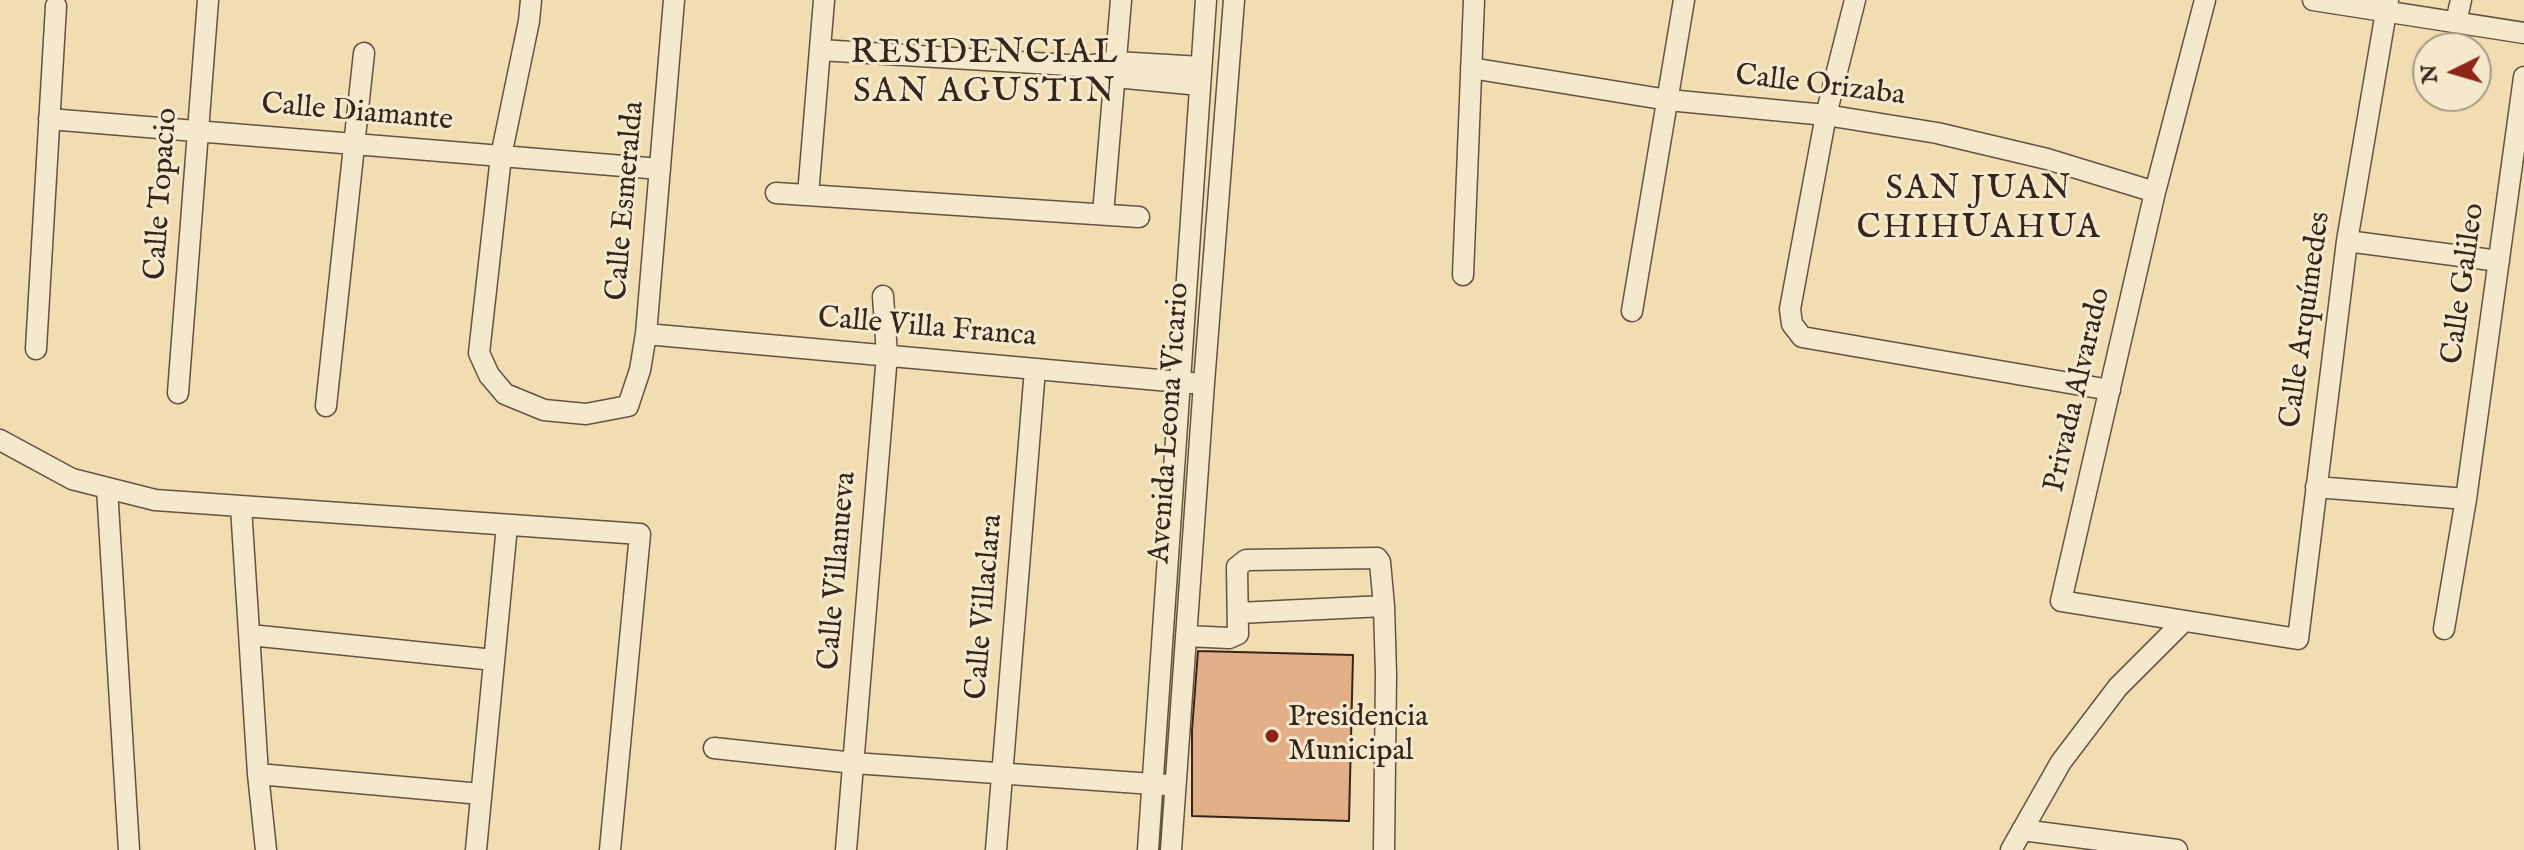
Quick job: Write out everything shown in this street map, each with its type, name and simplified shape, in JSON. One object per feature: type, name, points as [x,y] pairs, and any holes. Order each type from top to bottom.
[{"type":"street","name":"Calle Topacio","points":[[178,393],[208,0]]},
{"type":"street","points":[[501,156],[531,0]]},
{"type":"street","name":"Calle Esmeralda","points":[[501,156],[479,353],[489,375],[505,394],[544,410],[586,414],[628,406],[640,370],[646,334],[674,0]]},
{"type":"street","points":[[808,195],[824,0]]},
{"type":"street","points":[[1103,214],[1121,0]]},
{"type":"street","name":"Avenida Leona Vicario","points":[[1148,850],[1206,0]]},
{"type":"street","name":"Avenida Leona Vicario","points":[[1171,850],[1234,0]]},
{"type":"street","points":[[1463,275],[1474,0]]},
{"type":"street","points":[[1632,311],[1684,0]]},
{"type":"street","points":[[1855,0],[1826,115],[1790,309],[1792,324],[1802,337],[2110,390]]},
{"type":"street","name":"Privada Alvarado","points":[[2184,621],[2061,601],[2155,192],[2205,0]]},
{"type":"street","points":[[2313,0],[2387,5],[2456,22],[2524,33]]},
{"type":"street","points":[[2456,22],[2461,0]]},
{"type":"street","name":"Calle Arquímedes","points":[[2184,621],[2298,639],[2347,241],[2387,5]]},
{"type":"street","points":[[36,349],[56,6]]},
{"type":"street","points":[[820,50],[1200,76]]},
{"type":"street","points":[[326,406],[364,53]]},
{"type":"street","name":"Calle Orizaba","points":[[1471,68],[1668,100],[1826,115],[1951,136],[2047,159],[2155,192]]},
{"type":"street","name":"Calle Galileo","points":[[2444,629],[2466,499],[2524,77]]},
{"type":"street","name":"Calle Diamante","points":[[49,119],[660,169]]},
{"type":"street","points":[[776,193],[1139,217]]},
{"type":"street","points":[[2347,241],[2499,261]]},
{"type":"street","name":"Calle Villanueva","points":[[846,850],[887,355],[883,296]]},
{"type":"street","name":"Calle Villa Franca","points":[[646,334],[1204,383]]},
{"type":"street","name":"Calle Villaclara","points":[[996,850],[1035,369]]},
{"type":"street","points":[[0,440],[72,479],[155,500],[640,534],[610,850]]},
{"type":"street","points":[[2316,487],[2466,499]]},
{"type":"street","points":[[107,488],[129,850]]},
{"type":"street","points":[[241,507],[258,774],[266,850]]},
{"type":"street","points":[[476,850],[507,526]]},
{"type":"street","points":[[1186,636],[1234,638],[1238,634],[1237,567],[1246,560],[1373,557],[1380,562],[1386,674],[1384,850]]},
{"type":"street","points":[[1238,613],[1384,606]]},
{"type":"street","points":[[2011,850],[2061,762],[2118,687],[2184,621]]},
{"type":"street","points":[[250,635],[494,660]]},
{"type":"street","points":[[714,748],[854,763],[1175,786]]},
{"type":"street","points":[[258,774],[481,794]]},
{"type":"street","points":[[2022,830],[2177,850]]},
{"type":"building","name":"Presidencia Municipal","points":[[1198,651],[1353,655],[1349,821],[1192,816],[1192,730]]},
{"type":"place","name":"Presidencia Municipal","points":[[1272,736]]},
{"type":"district","name":"RESIDENCIAL SAN AGUSTIN","points":[[985,74]]},
{"type":"district","name":"SAN JUAN CHIHUAHUA","points":[[1979,210]]}]
